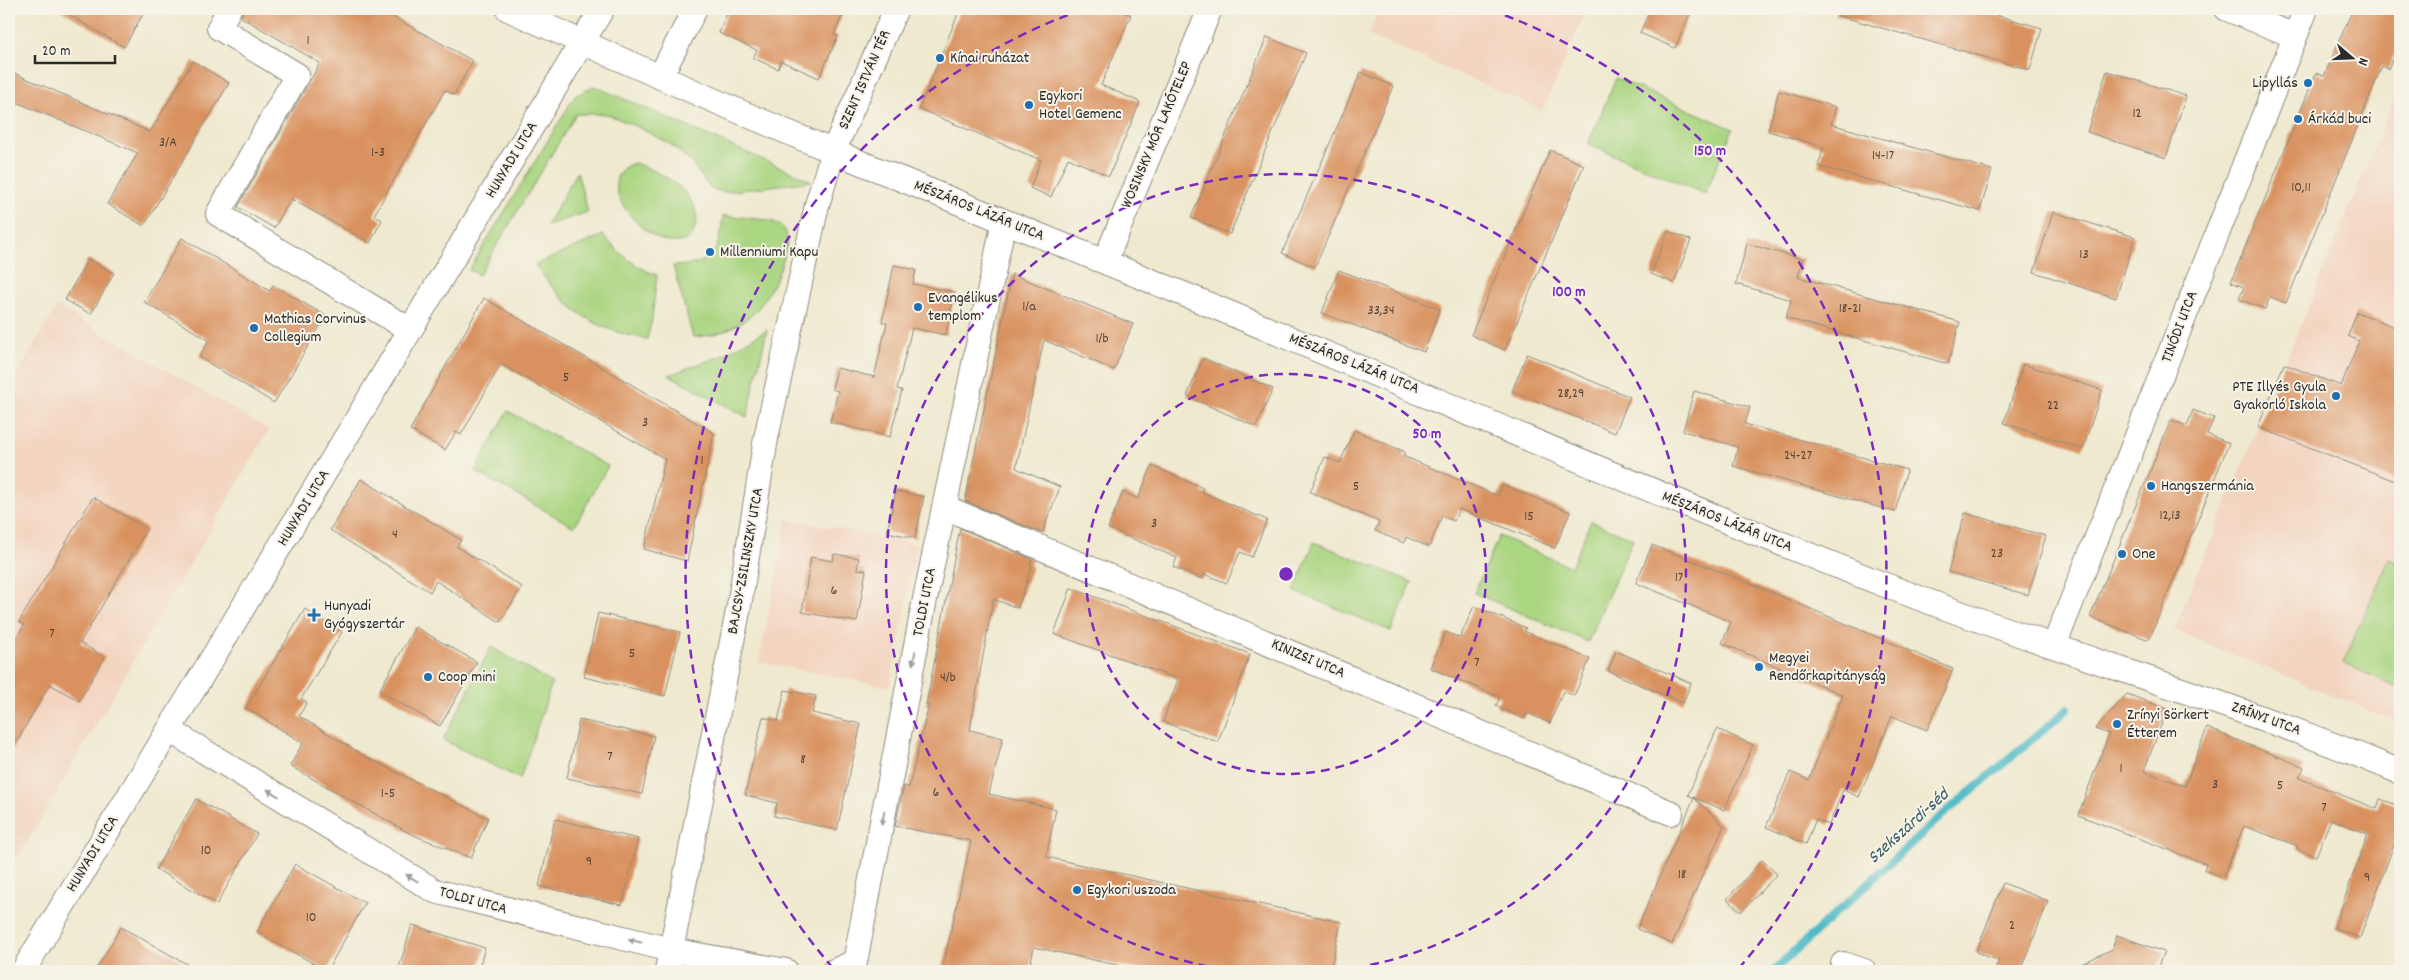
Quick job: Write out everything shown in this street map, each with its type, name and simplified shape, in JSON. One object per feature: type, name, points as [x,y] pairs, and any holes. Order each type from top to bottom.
[{"type":"street","points":[[229,9],[219,28],[297,75],[218,214],[410,330]]},
{"type":"street","name":"MÉSZÁROS LÁZÁR UTCA","points":[[508,9],[834,152],[1105,261],[1434,397],[1656,493],[1887,586],[2130,672]]},
{"type":"street","points":[[583,43],[602,9]]},
{"type":"street","points":[[660,77],[695,9]]},
{"type":"street","name":"SZENT ISTVÁN TÉR","points":[[834,152],[896,9]]},
{"type":"street","name":"WOSINSKY MÓR LAKÓTELEP","points":[[1105,261],[1210,9]]},
{"type":"street","points":[[2227,9],[2295,36]]},
{"type":"street","name":"TINÓDI UTCA","points":[[2054,646],[2306,9]]},
{"type":"street","name":"HUNYADI UTCA","points":[[23,971],[583,43]]},
{"type":"street","name":"BAJCSY-ZSILINSZKY UTCA","points":[[669,960],[739,606],[766,438],[817,206],[834,152]]},
{"type":"street","name":"TOLDI UTCA","points":[[834,971],[855,962],[944,507],[1004,221]]},
{"type":"street","name":"KINIZSI UTCA","points":[[944,507],[1671,814]]},
{"type":"street","name":"ZRÍNYI UTCA","points":[[2130,672],[2243,710],[2400,772]]},
{"type":"street","name":"TOLDI UTCA","points":[[169,730],[435,891],[669,960],[786,971]]},
{"type":"shaded area","points":[[1380,9],[1587,9],[1543,110],[1368,35]]},
{"type":"shaded area","name":"PTE Illyés Gyula Gyakorló Iskola","points":[[2396,95],[2400,97],[2400,723],[2174,630]]},
{"type":"shaded area","points":[[57,306],[269,430],[16,861],[9,857],[9,388]]},
{"type":"shaded area","points":[[787,519],[918,544],[890,687],[759,662]]},
{"type":"green space","points":[[1616,78],[1733,129],[1705,194],[1588,144]]},
{"type":"green space","points":[[594,86],[812,181],[725,192],[711,189],[691,162],[670,144],[642,129],[607,114],[576,114],[479,275],[469,270],[575,96]]},
{"type":"green space","points":[[634,163],[669,179],[689,198],[695,208],[696,220],[693,233],[689,238],[677,242],[659,239],[634,220],[624,207],[618,194],[616,181],[621,171]]},
{"type":"green space","points":[[577,172],[588,212],[546,226]]},
{"type":"green space","points":[[723,216],[761,219],[780,225],[786,232],[785,256],[766,297],[753,314],[724,331],[701,337],[693,337],[673,266],[697,263],[711,254],[716,248],[719,239]]},
{"type":"green space","points":[[603,235],[627,259],[657,275],[652,319],[647,339],[611,330],[582,315],[558,294],[535,265]]},
{"type":"green space","points":[[767,330],[747,417],[669,375],[721,356]]},
{"type":"green space","points":[[508,411],[608,466],[574,527],[475,471]]},
{"type":"green space","points":[[1591,521],[1633,539],[1588,642],[1474,593],[1499,536],[1571,567]]},
{"type":"green space","points":[[1314,542],[1412,582],[1391,631],[1294,591]]},
{"type":"green space","points":[[2389,559],[2400,564],[2400,689],[2343,663]]},
{"type":"green space","points":[[491,647],[552,683],[520,779],[443,740]]},
{"type":"building","points":[[59,9],[146,9],[124,47]]},
{"type":"building","points":[[243,9],[379,9],[473,61],[454,95],[445,90],[374,215],[382,220],[370,243],[291,199],[274,228],[238,207],[320,63],[241,17]]},
{"type":"building","points":[[729,9],[845,9],[834,35],[838,36],[819,78],[781,61],[778,69],[753,58],[757,50],[719,33]]},
{"type":"building","name":"Egykori Hotel Gemenc","points":[[960,9],[1116,9],[1131,15],[1101,85],[1140,102],[1109,176],[1068,158],[1051,197],[1030,188],[1041,160],[919,109]]},
{"type":"building","points":[[1650,9],[1692,9],[1675,48],[1640,33]]},
{"type":"building","points":[[1837,9],[1974,9],[2042,28],[2030,70],[1836,15]]},
{"type":"building","points":[[2353,9],[2400,9],[2400,41],[2388,69],[2382,66],[2286,303],[2270,297],[2265,309],[2239,299],[2244,287],[2231,282],[2316,73],[2324,76]]},
{"type":"building","points":[[1267,37],[1306,53],[1230,234],[1191,218]]},
{"type":"building","points":[[193,61],[229,83],[144,226],[107,204],[138,153],[9,99],[9,71],[150,132]]},
{"type":"building","points":[[2107,71],[2186,96],[2166,158],[2087,132]]},
{"type":"building","points":[[1361,72],[1393,86],[1315,267],[1282,253]]},
{"type":"building","points":[[1779,91],[1836,107],[1831,124],[1992,170],[1980,211],[1818,166],[1824,147],[1768,131]]},
{"type":"building","points":[[1550,150],[1584,165],[1505,350],[1471,335]]},
{"type":"building","points":[[2053,212],[2135,237],[2116,298],[2034,272]]},
{"type":"building","points":[[1668,231],[1691,240],[1674,283],[1651,274]]},
{"type":"building","name":"Mathias Corvinus Collegium","points":[[182,238],[270,291],[273,285],[326,316],[274,403],[199,357],[209,340],[144,302]]},
{"type":"building","points":[[1747,244],[1803,259],[1798,277],[1960,322],[1948,364],[1786,318],[1791,300],[1736,284]]},
{"type":"building","points":[[88,259],[114,273],[91,314],[65,300]]},
{"type":"building","points":[[894,265],[916,270],[913,284],[955,292],[946,335],[912,328],[897,389],[902,390],[890,437],[830,422],[838,391],[832,389],[837,368],[874,377],[887,323],[882,322]]},
{"type":"building","points":[[1339,270],[1440,309],[1424,352],[1322,313]]},
{"type":"building","points":[[1012,274],[1133,324],[1114,370],[1044,340],[1016,468],[1060,487],[1042,533],[965,501]]},
{"type":"building","points":[[484,298],[714,433],[687,561],[644,549],[665,459],[501,364],[461,435],[456,432],[445,450],[410,430]]},
{"type":"building","points":[[2357,312],[2400,329],[2400,483],[2258,427],[2284,364],[2341,386],[2359,341],[2348,336]]},
{"type":"building","points":[[1527,354],[1630,397],[1615,433],[1512,391]]},
{"type":"building","points":[[1203,358],[1273,389],[1256,427],[1187,396]]},
{"type":"building","points":[[2023,364],[2102,390],[2083,449],[2004,423]]},
{"type":"building","points":[[1694,391],[1750,407],[1745,424],[1907,470],[1895,512],[1733,466],[1738,447],[1683,431]]},
{"type":"building","points":[[2193,410],[2214,418],[2207,434],[2229,443],[2149,640],[2090,617],[2171,420],[2187,426]]},
{"type":"building","points":[[1354,430],[1405,452],[1403,456],[1498,496],[1503,485],[1570,512],[1555,548],[1459,509],[1454,521],[1442,516],[1429,547],[1406,537],[1404,543],[1375,531],[1379,522],[1310,492],[1325,457],[1340,463]]},
{"type":"building","points":[[1152,466],[1203,488],[1202,492],[1267,520],[1252,557],[1240,552],[1227,583],[1204,574],[1202,579],[1173,567],[1177,558],[1108,528],[1123,492],[1138,499]]},
{"type":"building","points":[[361,479],[461,540],[457,547],[522,587],[500,622],[436,581],[430,592],[330,530]]},
{"type":"building","points":[[896,491],[924,497],[915,538],[887,532]]},
{"type":"building","points":[[93,497],[147,529],[80,643],[105,657],[79,701],[50,684],[9,755],[9,650],[24,625],[19,622]]},
{"type":"building","points":[[1965,513],[2046,536],[2028,595],[1948,572]]},
{"type":"building","points":[[960,528],[1032,559],[1030,565],[1032,566],[1018,608],[993,599],[970,730],[1003,738],[989,794],[1056,809],[1046,857],[1341,922],[1330,971],[1144,971],[1034,947],[1029,971],[942,971],[971,841],[895,826],[904,786],[909,787],[929,705],[926,705]]},
{"type":"building","points":[[1652,545],[1747,582],[1953,669],[1927,730],[1892,716],[1859,797],[1843,790],[1829,825],[1816,819],[1806,844],[1766,827],[1790,772],[1809,780],[1843,695],[1722,643],[1731,622],[1636,583]]},
{"type":"building","points":[[834,554],[859,558],[857,569],[866,570],[857,622],[802,612],[811,557],[833,561]]},
{"type":"building","points":[[1071,588],[1250,654],[1218,742],[1163,722],[1178,679],[1054,634]]},
{"type":"building","points":[[1474,606],[1526,628],[1524,631],[1590,659],[1574,696],[1563,691],[1550,723],[1527,713],[1524,719],[1496,706],[1500,697],[1430,668],[1446,632],[1460,638]]},
{"type":"building","points":[[305,609],[342,632],[301,699],[307,702],[299,716],[368,758],[488,818],[471,858],[411,834],[290,766],[303,743],[246,708]]},
{"type":"building","points":[[598,613],[680,632],[665,696],[584,677]]},
{"type":"building","name":"Coop mini","points":[[415,627],[477,662],[440,726],[379,691]]},
{"type":"building","points":[[1616,651],[1691,683],[1683,703],[1608,671]]},
{"type":"building","points":[[785,690],[816,696],[812,713],[861,724],[837,830],[774,816],[777,803],[745,795],[763,717],[778,721]]},
{"type":"building","points":[[2127,694],[2167,709],[2144,771],[2185,786],[2207,728],[2304,767],[2299,778],[2377,809],[2380,799],[2400,806],[2400,828],[2360,938],[2334,928],[2368,834],[2331,819],[2316,856],[2297,849],[2298,846],[2244,826],[2223,877],[2204,870],[2206,864],[2078,815],[2109,734],[2095,729]]},
{"type":"building","points":[[579,720],[654,736],[642,794],[567,778]]},
{"type":"building","points":[[1717,729],[1753,745],[1724,810],[1688,795]]},
{"type":"building","points":[[1694,798],[1724,826],[1672,944],[1637,929]]},
{"type":"building","points":[[196,799],[257,834],[217,904],[156,869]]},
{"type":"building","points":[[555,819],[638,839],[622,905],[539,886]]},
{"type":"building","points":[[1762,860],[1777,874],[1741,912],[1727,899]]},
{"type":"building","points":[[295,864],[365,903],[327,971],[257,932]]},
{"type":"building","points":[[2003,883],[2048,901],[2021,971],[2008,971],[1996,967],[1999,961],[1976,952]]},
{"type":"building","points":[[412,925],[485,948],[478,971],[398,971]]},
{"type":"building","points":[[121,927],[199,971],[95,971]]},
{"type":"building","points":[[2117,935],[2164,952],[2156,971],[2067,971],[2112,949]]},
{"type":"waterway","name":"Szekszárdi-séd","points":[[1773,971],[1938,819],[2068,709]]},
{"type":"place","name":"Kínai ruházat","points":[[940,58]]},
{"type":"place","name":"Lipyllás","points":[[2308,83]]},
{"type":"place","name":"Egykori Hotel Gemenc","points":[[1029,105]]},
{"type":"place","name":"Árkád buci","points":[[2298,119]]},
{"type":"place","name":"Millenniumi Kapu","points":[[710,252]]},
{"type":"place","name":"Evangélikus templom","points":[[918,307]]},
{"type":"place","name":"Mathias Corvinus Collegium","points":[[254,328]]},
{"type":"place","name":"PTE Illyés Gyula Gyakorló Iskola","points":[[2336,396]]},
{"type":"place","name":"Hangszermánia","points":[[2151,486]]},
{"type":"place","name":"One","points":[[2122,554]]},
{"type":"place","name":"Hunyadi Gyógyszertár","points":[[314,615]]},
{"type":"place","name":"Megyei Rendőrkapitányság","points":[[1759,667]]},
{"type":"place","name":"Coop mini","points":[[428,677]]},
{"type":"place","name":"Zrínyi Sörkert Étterem","points":[[2117,724]]},
{"type":"place","name":"Egykori uszoda","points":[[1077,890]]}]
